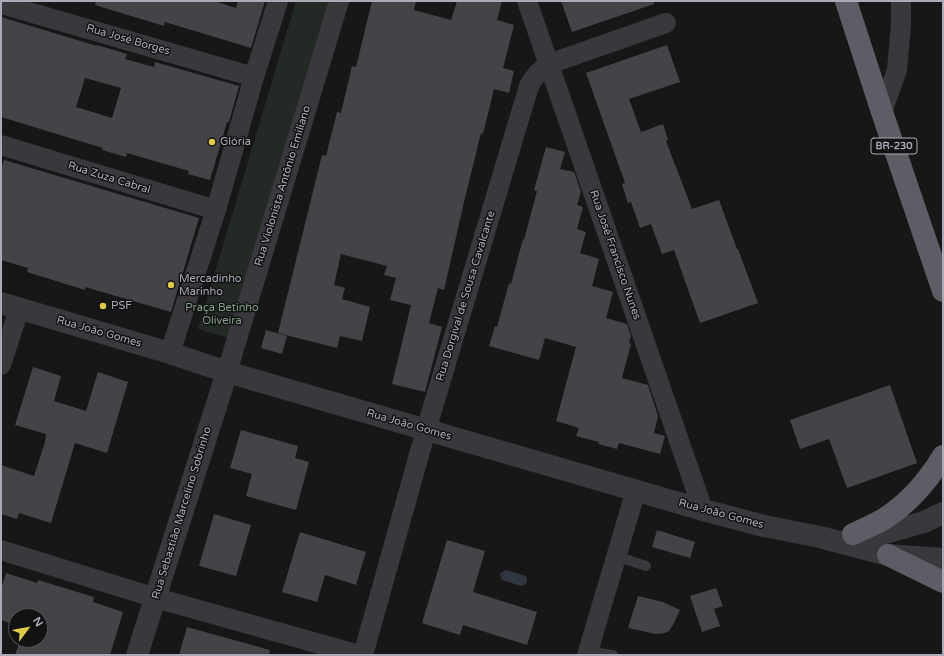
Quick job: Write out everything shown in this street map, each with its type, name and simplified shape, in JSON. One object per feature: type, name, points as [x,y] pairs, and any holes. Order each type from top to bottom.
[{"type":"highway","name":"BR-230","points":[[846,1],[943,291]]},
{"type":"highway","points":[[853,534],[884,519],[901,507],[915,494],[931,475],[943,456]]},
{"type":"highway","points":[[888,555],[943,582]]},
{"type":"street","points":[[170,353],[216,210],[254,77],[278,1]]},
{"type":"street","name":"Rua Violonista Antônio Emiliano","points":[[227,372],[339,1]]},
{"type":"street","name":"Rua José Francisco Nunes","points":[[527,1],[703,510]]},
{"type":"street","points":[[882,112],[897,70],[901,25],[901,1]]},
{"type":"street","name":"Rua José Borges","points":[[1,4],[254,77]]},
{"type":"street","name":"Rua Dorgival de Sousa Cavalcante","points":[[364,655],[426,430],[529,86],[540,70],[549,64],[666,23]]},
{"type":"street","name":"Rua Zuza Cabral","points":[[1,145],[216,210]]},
{"type":"street","points":[[1,365],[10,306]]},
{"type":"street","name":"Rua João Gomes","points":[[10,306],[170,353],[227,372],[703,510],[764,526],[820,537]]},
{"type":"street","name":"Rua Sebastião Marcelino Sobrinho","points":[[137,655],[227,372]]},
{"type":"street","points":[[587,653],[636,490]]},
{"type":"street","points":[[820,537],[889,532],[924,522],[943,513]]},
{"type":"street","points":[[820,537],[888,555],[943,559]]},
{"type":"street","points":[[1,550],[156,598],[359,655]]},
{"type":"lane","points":[[616,556],[646,566]]},
{"type":"lane","points":[[587,653],[613,655]]},
{"type":"green space","name":"Praça Betinho Oliveira","points":[[296,1],[334,1],[235,340],[198,329]]},
{"type":"shaded area","points":[[506,570],[526,576],[526,584],[521,586],[502,580],[500,575]]},
{"type":"building","points":[[96,1],[215,1],[236,8],[238,1],[265,1],[251,48],[165,22],[164,26],[95,5]]},
{"type":"building","points":[[372,1],[416,1],[414,10],[451,20],[457,1],[502,1],[497,20],[514,25],[503,68],[514,71],[509,93],[494,89],[483,134],[481,133],[444,290],[438,288],[429,323],[442,327],[425,392],[392,384],[411,305],[390,300],[396,278],[384,275],[387,266],[341,254],[334,285],[345,288],[342,299],[370,307],[362,341],[340,336],[337,348],[278,333],[322,155],[326,156],[337,112],[341,113],[352,66],[356,67]]},
{"type":"building","points":[[561,1],[654,1],[654,4],[572,32]]},
{"type":"building","points":[[1,17],[127,54],[125,59],[154,67],[155,62],[239,86],[210,180],[188,174],[189,171],[127,153],[126,157],[102,150],[103,148],[1,117]],"holes":[[[85,78],[121,88],[112,118],[76,107]]]},
{"type":"building","points":[[667,45],[680,82],[629,99],[641,132],[663,124],[668,140],[666,141],[692,209],[719,200],[758,303],[700,323],[674,250],[662,254],[651,224],[640,228],[631,202],[628,203],[622,184],[625,183],[586,73]]},
{"type":"building","points":[[546,147],[565,152],[560,169],[574,172],[576,177],[581,192],[577,205],[583,207],[577,229],[586,232],[580,253],[599,259],[592,286],[613,292],[606,318],[627,324],[631,336],[629,343],[631,344],[622,378],[648,385],[658,416],[654,433],[665,436],[660,454],[619,443],[617,449],[598,444],[599,442],[576,436],[579,428],[556,421],[576,347],[545,338],[539,360],[489,346],[495,326],[497,327],[509,283],[511,284],[523,239],[524,240],[537,191],[534,190]]},
{"type":"building","points":[[4,160],[199,218],[171,312],[85,287],[85,290],[27,272],[28,268],[1,260],[1,169]]},
{"type":"building","points":[[266,330],[287,336],[282,354],[261,348]]},
{"type":"building","points":[[33,367],[61,376],[54,401],[86,411],[98,372],[128,382],[107,453],[75,443],[51,523],[19,513],[17,519],[1,514],[1,465],[34,476],[45,442],[46,434],[15,425]]},
{"type":"building","points":[[890,385],[917,463],[847,488],[829,439],[800,449],[790,420]]},
{"type":"building","points":[[241,430],[298,446],[295,458],[309,462],[296,510],[246,496],[252,474],[230,468]]},
{"type":"building","points":[[214,514],[251,525],[236,576],[199,566]]},
{"type":"building","points":[[657,530],[695,542],[690,558],[652,547]]},
{"type":"building","points":[[300,532],[366,552],[356,585],[325,575],[317,602],[282,592]]},
{"type":"building","points":[[447,540],[485,551],[473,592],[537,612],[527,645],[463,625],[460,635],[422,623]]},
{"type":"building","points":[[6,573],[37,583],[38,580],[94,597],[93,602],[123,612],[110,655],[15,655],[17,648],[48,648],[48,608],[8,608],[8,622],[1,620],[1,589]]},
{"type":"building","points":[[716,588],[723,606],[714,609],[720,626],[702,632],[690,596]]},
{"type":"building","points":[[638,596],[663,602],[680,610],[669,631],[656,634],[628,628]]},
{"type":"building","points":[[187,627],[270,650],[269,655],[179,655]]},
{"type":"place","name":"Glória","points":[[212,142]]},
{"type":"place","name":"Mercadinho Marinho","points":[[171,285]]},
{"type":"place","name":"PSF","points":[[103,306]]}]
